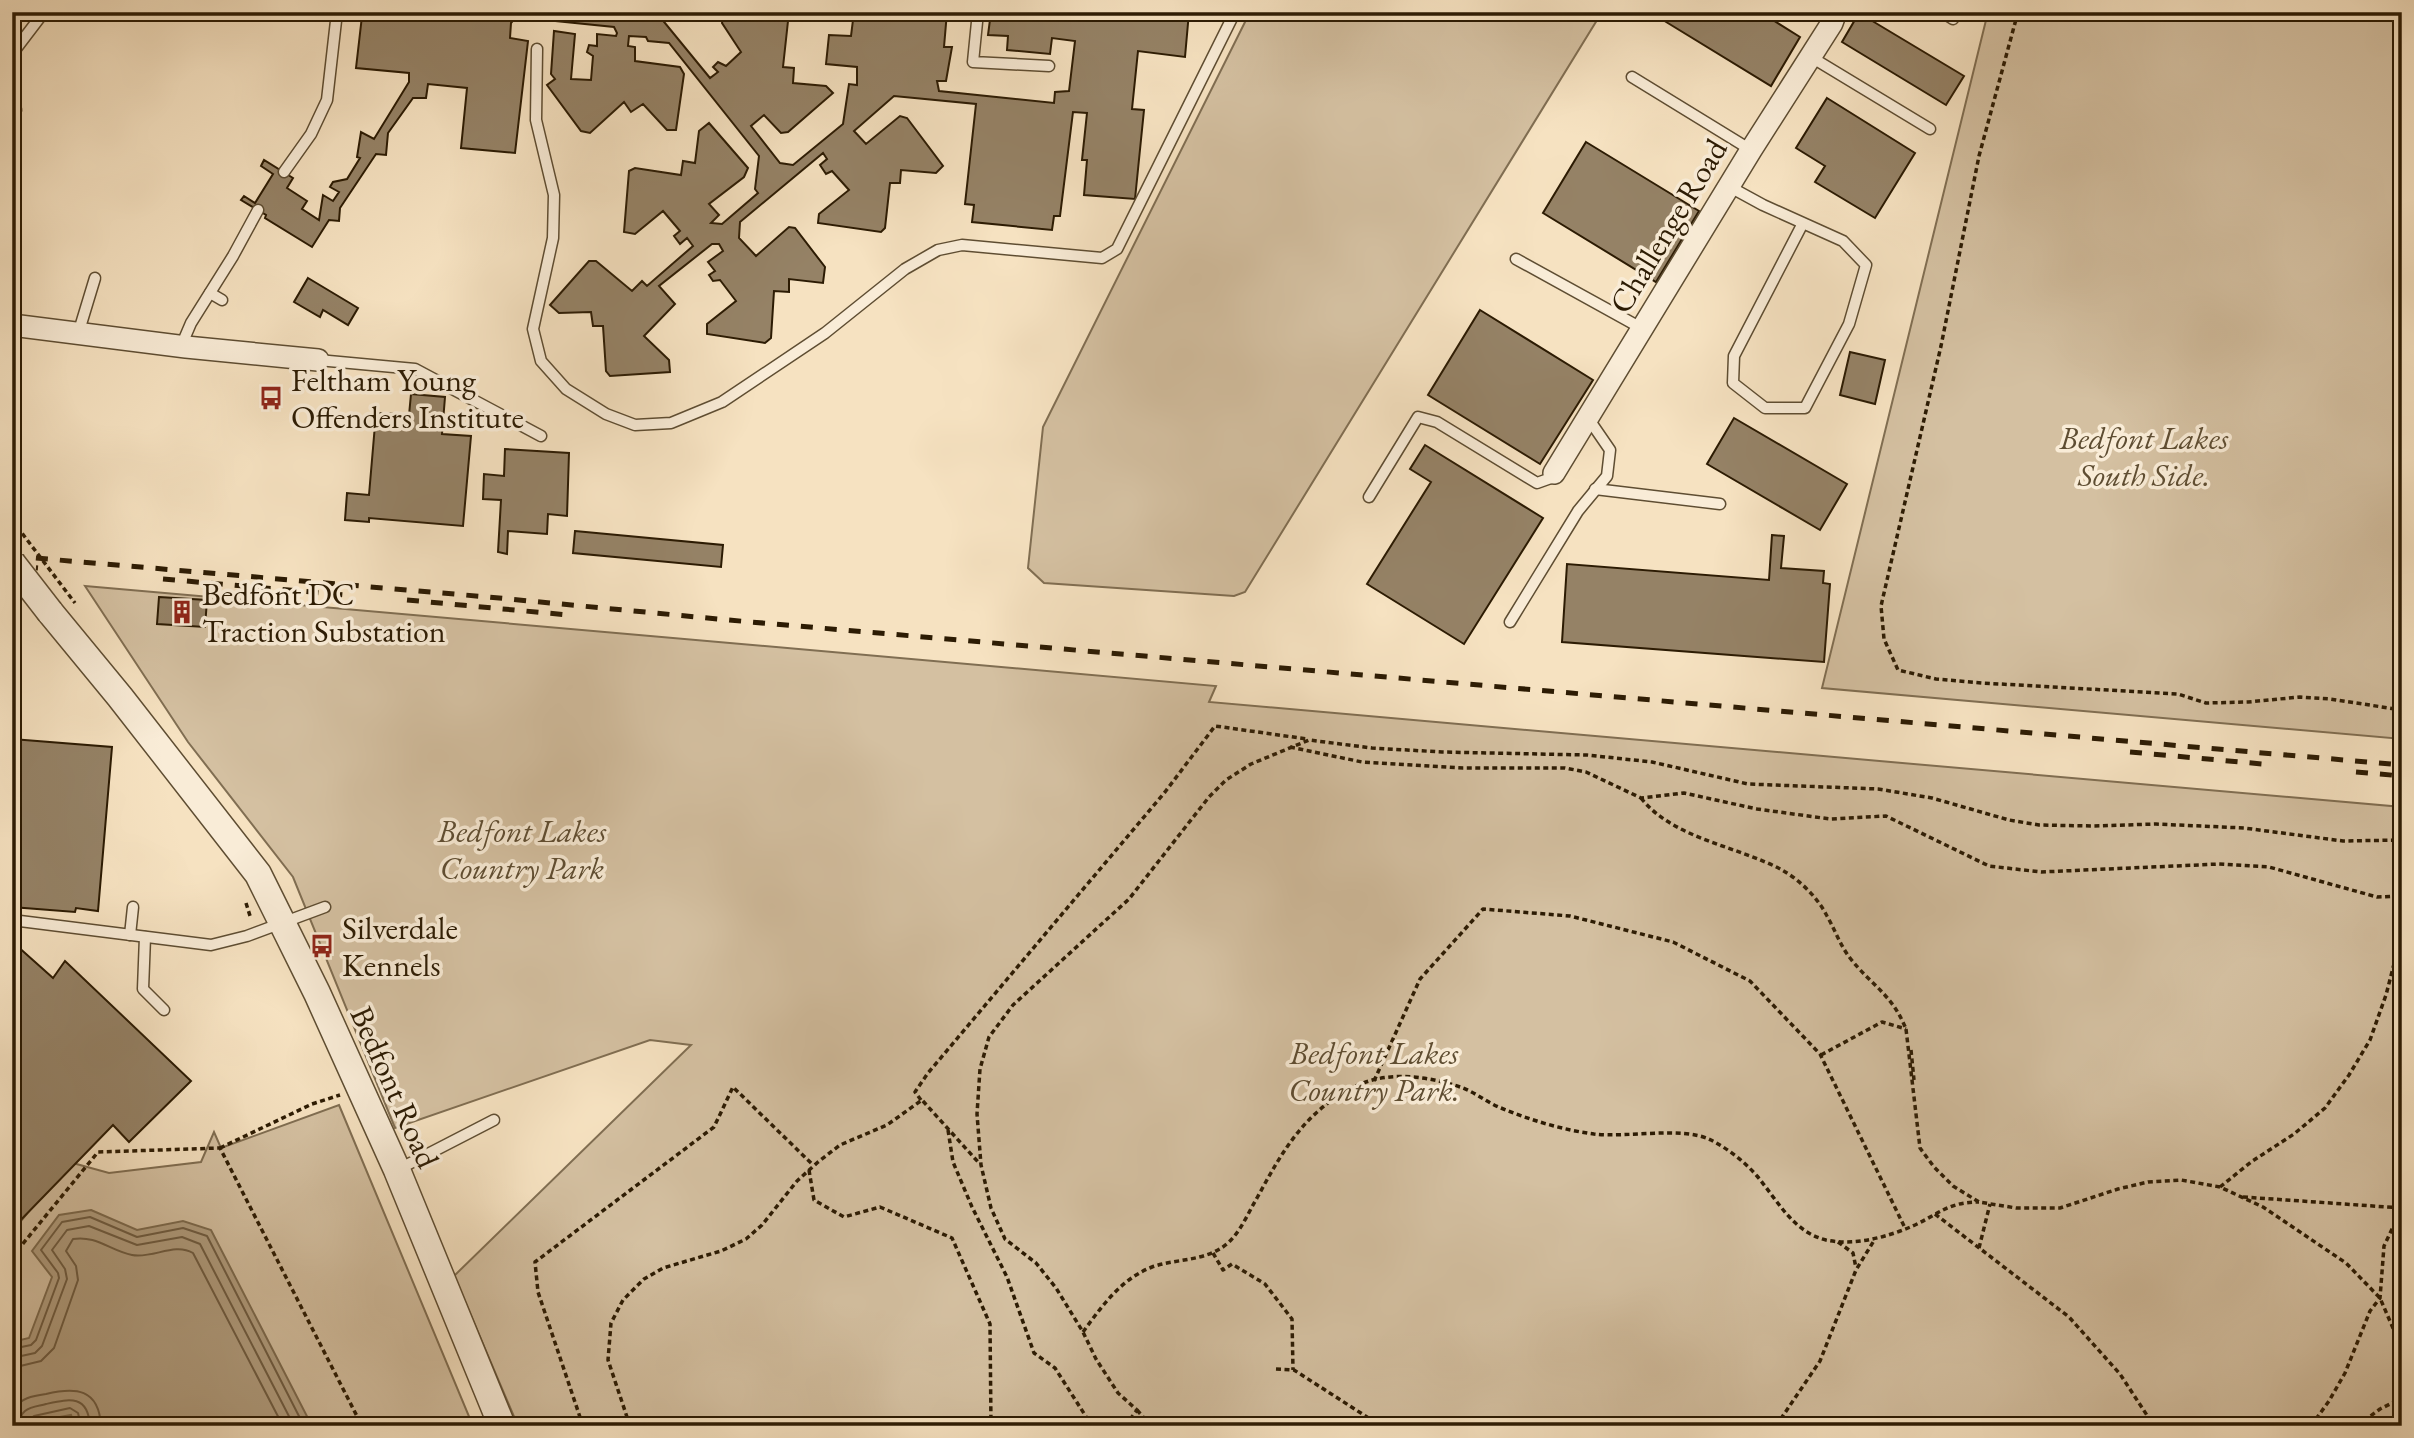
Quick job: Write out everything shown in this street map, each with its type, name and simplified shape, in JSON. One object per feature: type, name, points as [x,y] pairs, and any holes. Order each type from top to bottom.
[{"type":"street","name":"Challenge Road","points":[[1554,473],[1751,150],[1811,57],[1836,12]]},
{"type":"street","points":[[12,325],[318,360]]},
{"type":"street","name":"Bedfont Road","points":[[12,563],[258,874],[283,922],[397,1170],[502,1426]]},
{"type":"lane","points":[[12,54],[44,12]]},
{"type":"lane","points":[[284,172],[310,134],[327,100],[337,12]]},
{"type":"lane","points":[[978,12],[973,62],[1049,66]]},
{"type":"lane","points":[[537,49],[536,120],[554,195],[553,237],[533,329],[541,361],[566,389],[606,414],[635,425],[671,423],[722,402],[825,333],[905,269],[938,250],[962,245],[1102,258],[1117,249],[1236,12]]},
{"type":"lane","points":[[1942,12],[1953,19]]},
{"type":"lane","points":[[1811,57],[1930,129]]},
{"type":"lane","points":[[1632,77],[1751,150]]},
{"type":"lane","points":[[12,94],[16,110]]},
{"type":"lane","points":[[1730,187],[1843,241],[1866,265],[1849,324],[1805,408],[1765,408],[1734,383],[1734,355],[1803,223]]},
{"type":"lane","points":[[186,347],[185,337],[258,210]]},
{"type":"lane","points":[[1516,259],[1643,329]]},
{"type":"lane","points":[[78,334],[95,278]]},
{"type":"lane","points":[[210,293],[222,300]]},
{"type":"lane","points":[[318,360],[415,369],[541,436]]},
{"type":"lane","points":[[1369,497],[1418,417],[1437,422],[1537,483],[1551,478],[1554,473]]},
{"type":"lane","points":[[1510,622],[1578,511],[1606,476],[1610,450],[1588,418]]},
{"type":"lane","points":[[1595,489],[1720,504]]},
{"type":"lane","points":[[130,935],[133,907]]},
{"type":"lane","points":[[12,920],[211,945],[247,936],[325,908]]},
{"type":"lane","points":[[145,937],[143,989],[164,1010]]},
{"type":"lane","points":[[397,1170],[494,1120]]},
{"type":"path","points":[[2018,12],[1979,156],[1941,346],[1881,606],[1884,639],[1898,670],[1936,679],[1982,684],[2178,694],[2206,703],[2300,697],[2402,710]]},
{"type":"path","points":[[12,520],[75,603]]},
{"type":"path","points":[[981,1165],[915,1092],[928,1073],[1164,792],[1215,726],[1372,748],[1587,755],[1639,761],[1748,784],[1878,789],[2039,825],[2156,824],[2244,828],[2343,841],[2402,839]]},
{"type":"path","points":[[1151,1426],[1118,1394],[1056,1289],[1035,1263],[1005,1239],[991,1208],[981,1165],[978,1114],[980,1069],[989,1037],[1013,1005],[1129,899],[1209,797],[1226,780],[1251,764],[1309,740]]},
{"type":"path","points":[[1290,747],[1362,762],[1463,768],[1565,768],[1586,772],[1641,798],[1651,811],[1674,826],[1784,871],[1815,897],[1847,954],[1899,1010],[1906,1029],[1914,1066],[1915,1104],[1906,1029]]},
{"type":"path","points":[[1641,798],[1684,793],[1830,819],[1886,816],[1989,866],[2041,872],[2219,864],[2269,867],[2377,897],[2402,896]]},
{"type":"path","points":[[1374,1081],[1420,979],[1483,909],[1570,916],[1673,942],[1750,981],[1821,1055],[1905,1228]]},
{"type":"path","points":[[2220,1187],[2251,1161],[2294,1134],[2325,1108],[2341,1086],[2370,1040],[2386,995],[2402,933]]},
{"type":"path","points":[[1821,1055],[1882,1022],[1906,1029]]},
{"type":"path","points":[[1906,1029],[1920,1148],[1953,1186],[1979,1202]]},
{"type":"path","points":[[1083,1332],[1102,1306],[1129,1278],[1153,1267],[1213,1253],[1229,1242],[1299,1128],[1355,1086],[1388,1078],[1423,1076],[1465,1089],[1513,1112],[1581,1132],[1612,1136],[1682,1133],[1707,1138],[1733,1154],[1755,1174],[1802,1231],[1837,1242],[1853,1253],[1856,1270]]},
{"type":"path","points":[[583,1426],[538,1292],[535,1262],[714,1127],[733,1087],[814,1165]]},
{"type":"path","points":[[12,1257],[98,1152],[220,1148],[312,1104],[343,1094]]},
{"type":"path","points":[[630,1426],[608,1360],[611,1323],[623,1300],[644,1279],[663,1268],[721,1251],[746,1239],[762,1225],[788,1191],[814,1165],[840,1145],[887,1125],[922,1100]]},
{"type":"path","points":[[947,1128],[953,1162],[1007,1277],[1034,1353],[1055,1368],[1092,1426]]},
{"type":"path","points":[[220,1148],[362,1426]]},
{"type":"path","points":[[809,1170],[814,1200],[844,1217],[880,1207],[952,1238],[990,1324],[991,1426]]},
{"type":"path","points":[[1837,1242],[1875,1239],[1959,1202],[2016,1208],[2060,1208],[2148,1182],[2181,1180],[2220,1187],[2263,1207],[2346,1263],[2380,1298],[2402,1349]]},
{"type":"path","points":[[2240,1197],[2402,1208],[2384,1246],[2380,1298],[2370,1311],[2345,1373],[2311,1426]]},
{"type":"path","points":[[1979,1248],[1990,1204]]},
{"type":"path","points":[[1935,1214],[2069,1317],[2120,1374],[2154,1426]]},
{"type":"path","points":[[1776,1426],[1820,1361],[1856,1270],[1875,1239]]},
{"type":"path","points":[[1213,1253],[1223,1270],[1232,1264],[1265,1284],[1292,1319],[1293,1370]]},
{"type":"path","points":[[1276,1368],[1293,1370],[1381,1426]]},
{"type":"path","points":[[2357,1426],[2380,1409],[2402,1398]]},
{"type":"path","points":[[1125,1426],[1137,1410]]},
{"type":"green space","points":[[1250,12],[1602,12],[1245,592],[1234,596],[1044,583],[1028,568],[1043,427]]},
{"type":"green space","name":"Bedfont Lakes South Side.","points":[[1988,12],[2402,12],[2402,739],[1822,688]]},
{"type":"green space","name":"Bedfont Lakes Country Park.","points":[[85,586],[1216,686],[1209,702],[2402,807],[2402,1426],[518,1426],[454,1276],[691,1045],[650,1040],[395,1128],[293,877],[188,742]]},
{"type":"green space","points":[[339,1105],[473,1426],[12,1426],[12,1232],[69,1162],[109,1173],[201,1162],[214,1132],[221,1148]]},
{"type":"water","points":[[91,1210],[137,1230],[183,1221],[211,1230],[312,1426],[75,1426],[71,1415],[12,1426],[12,1342],[29,1338],[52,1277],[32,1251],[59,1215]]},
{"type":"building","points":[[404,12],[574,12],[614,17],[620,12],[632,12],[636,17],[644,19],[648,14],[646,12],[656,12],[710,78],[718,72],[713,67],[718,62],[726,66],[741,52],[722,23],[724,12],[785,17],[788,21],[783,67],[794,68],[793,83],[826,86],[833,93],[788,132],[781,133],[764,115],[751,126],[780,163],[793,165],[843,124],[849,84],[857,85],[857,67],[826,64],[829,35],[851,36],[854,12],[947,12],[944,47],[952,47],[946,81],[937,81],[939,91],[1054,103],[1055,92],[1069,91],[1075,41],[1052,38],[1050,54],[1007,50],[1008,36],[988,35],[991,12],[1189,12],[1185,57],[1138,51],[1132,109],[1144,110],[1135,199],[1084,195],[1087,160],[1082,160],[1087,113],[1073,112],[1060,216],[1054,216],[1052,230],[972,222],[974,205],[965,204],[976,104],[894,96],[854,131],[866,144],[900,116],[907,118],[943,166],[936,173],[901,170],[900,183],[890,183],[885,228],[881,232],[818,223],[819,214],[849,190],[832,171],[826,174],[820,165],[827,159],[823,153],[740,222],[739,238],[756,256],[789,227],[795,228],[825,267],[823,283],[789,279],[789,292],[774,291],[771,338],[765,343],[707,334],[707,324],[736,301],[720,280],[713,281],[709,275],[715,271],[708,262],[723,251],[719,244],[712,244],[659,286],[675,304],[644,336],[669,360],[670,372],[610,376],[606,371],[603,326],[593,326],[591,312],[559,313],[550,305],[589,261],[596,261],[632,291],[642,281],[647,286],[693,246],[687,238],[680,244],[674,236],[680,231],[663,211],[635,234],[624,232],[629,171],[635,168],[681,175],[683,161],[695,163],[699,131],[709,123],[748,168],[744,177],[709,204],[719,215],[711,223],[722,224],[758,193],[755,189],[759,156],[669,43],[648,41],[646,37],[629,36],[628,46],[635,47],[635,61],[680,67],[684,74],[676,130],[667,130],[643,104],[631,112],[624,102],[590,133],[581,131],[547,85],[555,79],[551,74],[554,31],[575,34],[571,79],[591,80],[593,56],[587,52],[589,45],[597,46],[597,34],[616,36],[614,27],[516,17],[511,23],[510,38],[528,41],[515,153],[461,148],[467,88],[428,84],[426,98],[413,98],[388,133],[386,155],[376,154],[340,208],[339,221],[329,220],[312,247],[241,200],[244,196],[255,203],[273,174],[261,166],[264,160],[293,178],[287,188],[307,201],[302,209],[319,220],[323,195],[333,201],[339,192],[330,187],[333,182],[347,179],[360,158],[357,157],[361,132],[374,139],[409,82],[409,73],[356,68],[362,16],[403,20]]},
{"type":"building","points":[[1661,12],[1760,12],[1800,37],[1771,86],[1658,17]]},
{"type":"building","points":[[1859,13],[1964,76],[1946,105],[1842,42]]},
{"type":"building","points":[[1827,98],[1915,153],[1875,218],[1815,182],[1825,166],[1796,148]]},
{"type":"building","points":[[1586,142],[1699,211],[1656,282],[1543,213]]},
{"type":"building","points":[[308,278],[358,308],[348,325],[323,310],[320,317],[294,302]]},
{"type":"building","points":[[1480,310],[1593,380],[1540,464],[1428,395]]},
{"type":"building","points":[[1850,352],[1885,360],[1875,404],[1840,395]]},
{"type":"building","points":[[411,394],[445,397],[442,434],[471,436],[463,526],[369,518],[369,522],[345,520],[347,493],[369,495],[376,413],[396,414],[395,425],[408,426]]},
{"type":"building","points":[[1734,418],[1847,484],[1820,530],[1707,464]]},
{"type":"building","points":[[1425,445],[1543,518],[1464,644],[1367,584],[1431,482],[1410,469]]},
{"type":"building","points":[[505,449],[569,453],[567,516],[548,514],[547,534],[508,531],[507,554],[498,552],[501,500],[483,499],[484,474],[504,476]]},
{"type":"building","points":[[575,531],[723,545],[721,567],[573,553]]},
{"type":"building","points":[[1772,535],[1784,536],[1781,568],[1824,571],[1823,583],[1830,584],[1824,662],[1562,642],[1567,564],[1769,580]]},
{"type":"building","name":"Bedfont DC Traction Substation","points":[[159,597],[207,600],[205,627],[157,624]]},
{"type":"building","points":[[12,739],[112,747],[98,911],[12,907]]},
{"type":"building","points":[[16,945],[53,978],[65,961],[191,1081],[129,1142],[113,1125],[12,1229],[12,949]]},
{"type":"railway","points":[[12,556],[2402,765]]},
{"type":"railway","points":[[12,566],[38,568]]},
{"type":"railway","points":[[163,579],[345,595]]},
{"type":"railway","points":[[407,600],[568,615]]},
{"type":"railway","points":[[2130,752],[2273,765]]},
{"type":"railway","points":[[2356,772],[2402,776]]},
{"type":"place","name":"Feltham Young Offenders Institute","points":[[271,398]]},
{"type":"place","name":"Bedfont DC Traction Substation","points":[[182,612]]},
{"type":"place","name":"Silverdale Kennels","points":[[322,946]]},
{"type":"park label","name":"Bedfont Lakes Country Park","points":[[522,850]]}]
